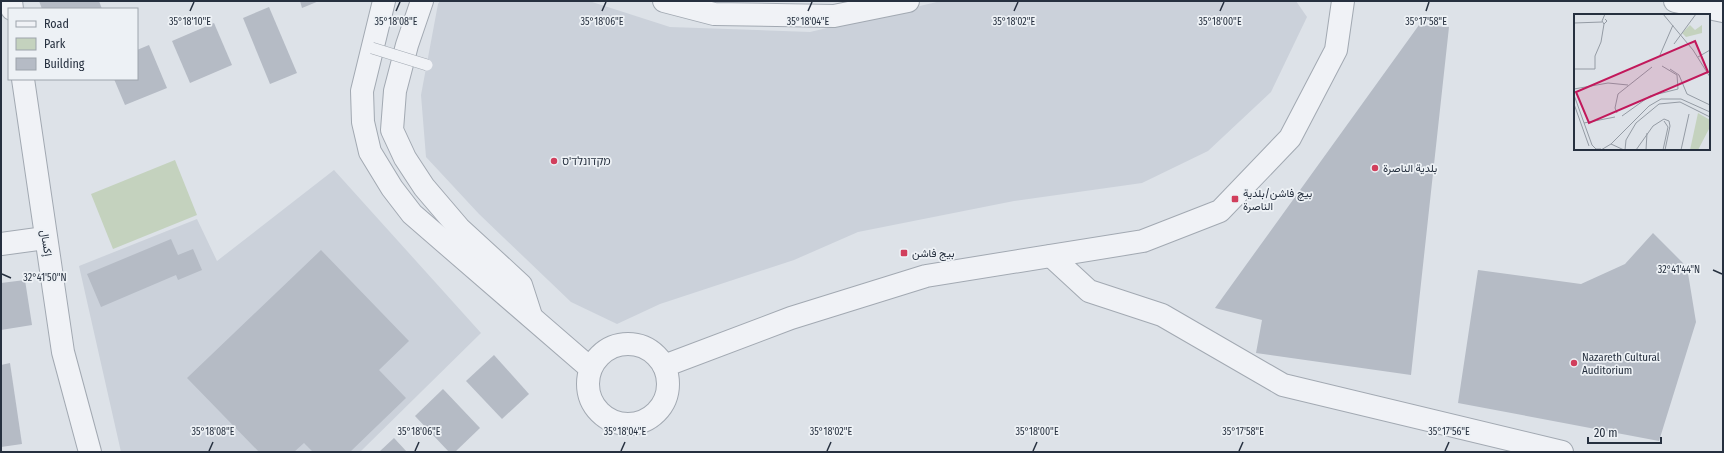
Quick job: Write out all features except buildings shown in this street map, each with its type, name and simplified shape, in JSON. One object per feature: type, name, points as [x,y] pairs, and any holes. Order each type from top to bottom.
[{"type":"street","points":[[384,1],[362,91],[363,122],[370,152],[392,188],[412,214],[590,368]]},
{"type":"street","points":[[422,1],[407,45],[395,91],[392,130],[405,158],[420,181],[459,228],[521,285],[532,317]]},
{"type":"street","points":[[664,1],[714,14],[834,16],[908,1]]},
{"type":"street","points":[[664,366],[791,318],[926,276],[1143,242],[1220,211],[1290,138],[1336,50],[1343,1]]},
{"type":"street","points":[[1675,1],[1723,11]]},
{"type":"street","name":"إكسال","points":[[23,80],[45,238],[63,352],[90,452]]},
{"type":"street","points":[[1,244],[45,238]]},
{"type":"street","points":[[1051,256],[1089,290],[1162,315],[1283,384],[1562,452]]},
{"type":"street","points":[[626,343],[642,346],[655,354],[664,366],[668,379],[668,386],[662,405],[654,415],[642,422],[629,424],[616,423],[603,416],[594,407],[588,394],[587,381],[590,368],[598,355],[611,347],[626,343]]},
{"type":"lane","points":[[372,48],[427,65]]},
{"type":"shaded area","points":[[440,1],[589,1],[670,27],[810,32],[941,1],[1296,1],[1307,17],[1271,92],[1208,151],[1142,183],[1014,201],[858,232],[794,260],[660,304],[617,324],[571,302],[479,214],[426,157],[421,95],[438,4]]},
{"type":"shaded area","points":[[334,170],[481,333],[360,452],[121,452],[79,266],[197,219],[217,261]]},
{"type":"green space","points":[[175,160],[197,215],[113,249],[91,194]]},
{"type":"place","name":"מקדונלד'ס","points":[[554,161]]},
{"type":"place","name":"بلدية الناصرة","points":[[1375,168]]},
{"type":"place","name":"بيچ فاشن/بلدية الناصرة","points":[[1235,199]]},
{"type":"place","name":"بيج فاشن","points":[[904,253]]},
{"type":"place","name":"Nazareth Cultural Auditorium","points":[[1574,363]]}]
